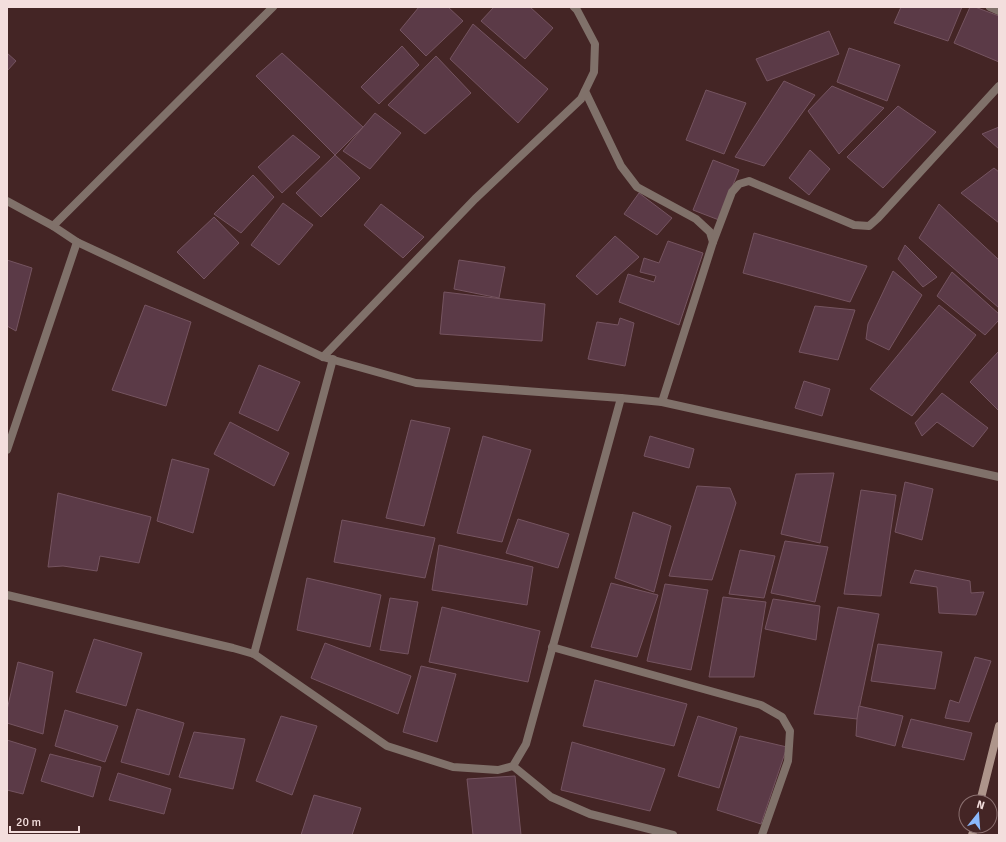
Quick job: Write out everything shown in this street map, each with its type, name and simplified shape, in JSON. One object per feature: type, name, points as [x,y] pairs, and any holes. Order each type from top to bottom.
[{"type":"main road","points":[[982,794],[999,726]]},
{"type":"street","points":[[53,226],[272,7]]},
{"type":"street","points":[[323,357],[475,199],[581,98],[594,72],[595,44],[574,7]]},
{"type":"street","points":[[990,7],[999,11]]},
{"type":"street","points":[[662,402],[713,242],[732,192],[739,184],[749,181],[854,225],[868,226],[878,218],[999,86]]},
{"type":"street","points":[[585,91],[621,166],[637,188],[696,219],[710,232],[713,242]]},
{"type":"street","points":[[7,201],[53,226],[77,242],[323,357],[416,384],[662,402],[999,477]]},
{"type":"street","points":[[7,450],[77,242]]},
{"type":"street","points":[[254,654],[333,359]]},
{"type":"street","points":[[7,595],[254,654],[387,746],[453,767],[498,770],[513,766],[526,744],[621,398]]},
{"type":"street","points":[[552,647],[761,705],[782,717],[790,731],[788,761],[762,835]]},
{"type":"street","points":[[513,766],[551,797],[590,814],[673,835]]},
{"type":"building","points":[[419,7],[448,7],[463,21],[426,56],[400,30]]},
{"type":"building","points":[[494,7],[530,7],[553,28],[525,59],[481,21]]},
{"type":"building","points":[[901,7],[962,7],[948,41],[894,23]]},
{"type":"building","points":[[970,7],[975,7],[999,16],[999,62],[954,43]]},
{"type":"building","points":[[473,24],[548,89],[518,123],[450,59]]},
{"type":"building","points":[[829,31],[839,54],[767,81],[756,59]]},
{"type":"building","points":[[402,46],[419,65],[379,104],[361,87]]},
{"type":"building","points":[[849,48],[900,65],[887,101],[837,82]]},
{"type":"building","points":[[7,53],[16,61],[7,71]]},
{"type":"building","points":[[282,53],[363,127],[335,155],[256,76]]},
{"type":"building","points":[[436,56],[471,93],[425,134],[388,105]]},
{"type":"building","points":[[784,81],[815,95],[764,166],[735,157]]},
{"type":"building","points":[[832,86],[884,108],[839,154],[808,111]]},
{"type":"building","points":[[706,90],[746,103],[724,154],[686,140]]},
{"type":"building","points":[[898,106],[936,132],[883,188],[847,157]]},
{"type":"building","points":[[375,113],[401,133],[370,169],[343,151]]},
{"type":"building","points":[[999,127],[999,149],[982,134]]},
{"type":"building","points":[[293,135],[320,157],[282,193],[258,167]]},
{"type":"building","points":[[810,150],[830,169],[809,195],[789,178]]},
{"type":"building","points":[[335,155],[360,178],[321,217],[296,193]]},
{"type":"building","points":[[713,160],[739,170],[719,220],[693,210]]},
{"type":"building","points":[[994,168],[999,172],[999,223],[961,193]]},
{"type":"building","points":[[253,175],[274,197],[241,233],[214,214]]},
{"type":"building","points":[[639,193],[672,218],[657,235],[624,214]]},
{"type":"building","points":[[283,203],[313,225],[279,265],[251,245]]},
{"type":"building","points":[[381,204],[424,237],[403,258],[364,225]]},
{"type":"building","points":[[939,204],[999,260],[999,308],[919,238]]},
{"type":"building","points":[[214,217],[239,243],[204,279],[177,252]]},
{"type":"building","points":[[754,233],[867,266],[850,302],[743,273]]},
{"type":"building","points":[[615,236],[639,257],[597,295],[576,276]]},
{"type":"building","points":[[668,241],[703,253],[679,325],[619,302],[628,274],[654,282],[656,276],[640,272],[644,258],[659,263]]},
{"type":"building","points":[[905,245],[937,277],[923,287],[898,259]]},
{"type":"building","points":[[7,260],[32,268],[16,331],[7,326]]},
{"type":"building","points":[[459,260],[505,267],[499,298],[454,289]]},
{"type":"building","points":[[893,271],[922,295],[889,350],[866,339],[868,324]]},
{"type":"building","points":[[952,272],[999,314],[999,320],[985,335],[937,296]]},
{"type":"building","points":[[444,292],[545,304],[542,341],[440,334]]},
{"type":"building","points":[[145,305],[191,322],[166,406],[112,390]]},
{"type":"building","points":[[939,305],[976,335],[912,416],[870,389]]},
{"type":"building","points":[[815,306],[855,310],[838,360],[799,352]]},
{"type":"building","points":[[620,318],[634,323],[625,366],[588,359],[597,322],[618,325]]},
{"type":"building","points":[[999,351],[999,411],[970,382]]},
{"type":"building","points":[[259,365],[300,382],[278,431],[239,413]]},
{"type":"building","points":[[804,381],[830,389],[822,416],[795,408]]},
{"type":"building","points":[[942,393],[988,428],[973,447],[937,422],[922,436],[915,423]]},
{"type":"building","points":[[411,420],[450,428],[424,526],[386,518]]},
{"type":"building","points":[[230,422],[289,453],[274,486],[214,454]]},
{"type":"building","points":[[483,436],[531,450],[502,542],[457,533]]},
{"type":"building","points":[[650,436],[694,449],[689,468],[644,456]]},
{"type":"building","points":[[172,459],[209,469],[193,533],[157,521]]},
{"type":"building","points":[[834,473],[820,543],[781,534],[796,474]]},
{"type":"building","points":[[905,482],[933,489],[922,540],[895,532]]},
{"type":"building","points":[[697,486],[730,488],[736,503],[712,580],[669,576]]},
{"type":"building","points":[[861,490],[896,495],[881,596],[844,594]]},
{"type":"building","points":[[58,493],[151,517],[139,563],[100,556],[97,571],[63,566],[48,567]]},
{"type":"building","points":[[633,512],[671,526],[654,592],[615,578]]},
{"type":"building","points":[[518,519],[569,534],[558,568],[506,553]]},
{"type":"building","points":[[342,520],[435,538],[425,578],[334,562]]},
{"type":"building","points":[[785,541],[828,547],[815,602],[771,593]]},
{"type":"building","points":[[439,545],[533,567],[527,605],[432,590]]},
{"type":"building","points":[[740,550],[775,556],[764,598],[729,594]]},
{"type":"building","points":[[915,570],[970,581],[971,593],[984,592],[976,615],[939,613],[937,587],[910,583]]},
{"type":"building","points":[[307,578],[381,595],[370,647],[297,630]]},
{"type":"building","points":[[611,583],[658,595],[637,657],[591,647]]},
{"type":"building","points":[[665,584],[708,590],[691,670],[647,661]]},
{"type":"building","points":[[723,597],[766,602],[754,677],[709,677]]},
{"type":"building","points":[[390,598],[418,602],[408,654],[380,650]]},
{"type":"building","points":[[773,599],[820,606],[816,640],[765,629]]},
{"type":"building","points":[[442,607],[540,631],[528,682],[429,662]]},
{"type":"building","points":[[838,607],[879,614],[857,719],[814,714]]},
{"type":"building","points":[[94,639],[142,653],[126,706],[76,692]]},
{"type":"building","points":[[325,643],[411,676],[398,714],[311,678]]},
{"type":"building","points":[[878,644],[942,652],[935,689],[871,681]]},
{"type":"building","points":[[975,657],[991,661],[969,722],[945,718],[950,700],[959,703]]},
{"type":"building","points":[[18,662],[53,672],[43,734],[7,723],[7,710]]},
{"type":"building","points":[[421,666],[456,674],[437,742],[403,732]]},
{"type":"building","points":[[595,680],[687,704],[674,746],[583,726]]},
{"type":"building","points":[[859,706],[903,716],[895,746],[856,736]]},
{"type":"building","points":[[137,709],[184,723],[169,775],[121,762]]},
{"type":"building","points":[[65,710],[118,726],[105,762],[55,746]]},
{"type":"building","points":[[281,716],[317,726],[292,795],[256,781]]},
{"type":"building","points":[[698,716],[737,728],[719,788],[678,776]]},
{"type":"building","points":[[911,719],[972,733],[964,760],[902,747]]},
{"type":"building","points":[[194,732],[245,739],[233,789],[179,777]]},
{"type":"building","points":[[740,736],[787,747],[761,824],[717,810]]},
{"type":"building","points":[[7,740],[36,749],[23,794],[7,790]]},
{"type":"building","points":[[572,742],[665,769],[650,811],[561,790]]},
{"type":"building","points":[[50,754],[101,767],[93,797],[41,781]]},
{"type":"building","points":[[118,773],[171,789],[164,814],[109,800]]},
{"type":"building","points":[[515,776],[521,835],[473,835],[467,779]]},
{"type":"building","points":[[314,795],[361,808],[352,835],[301,835]]}]
